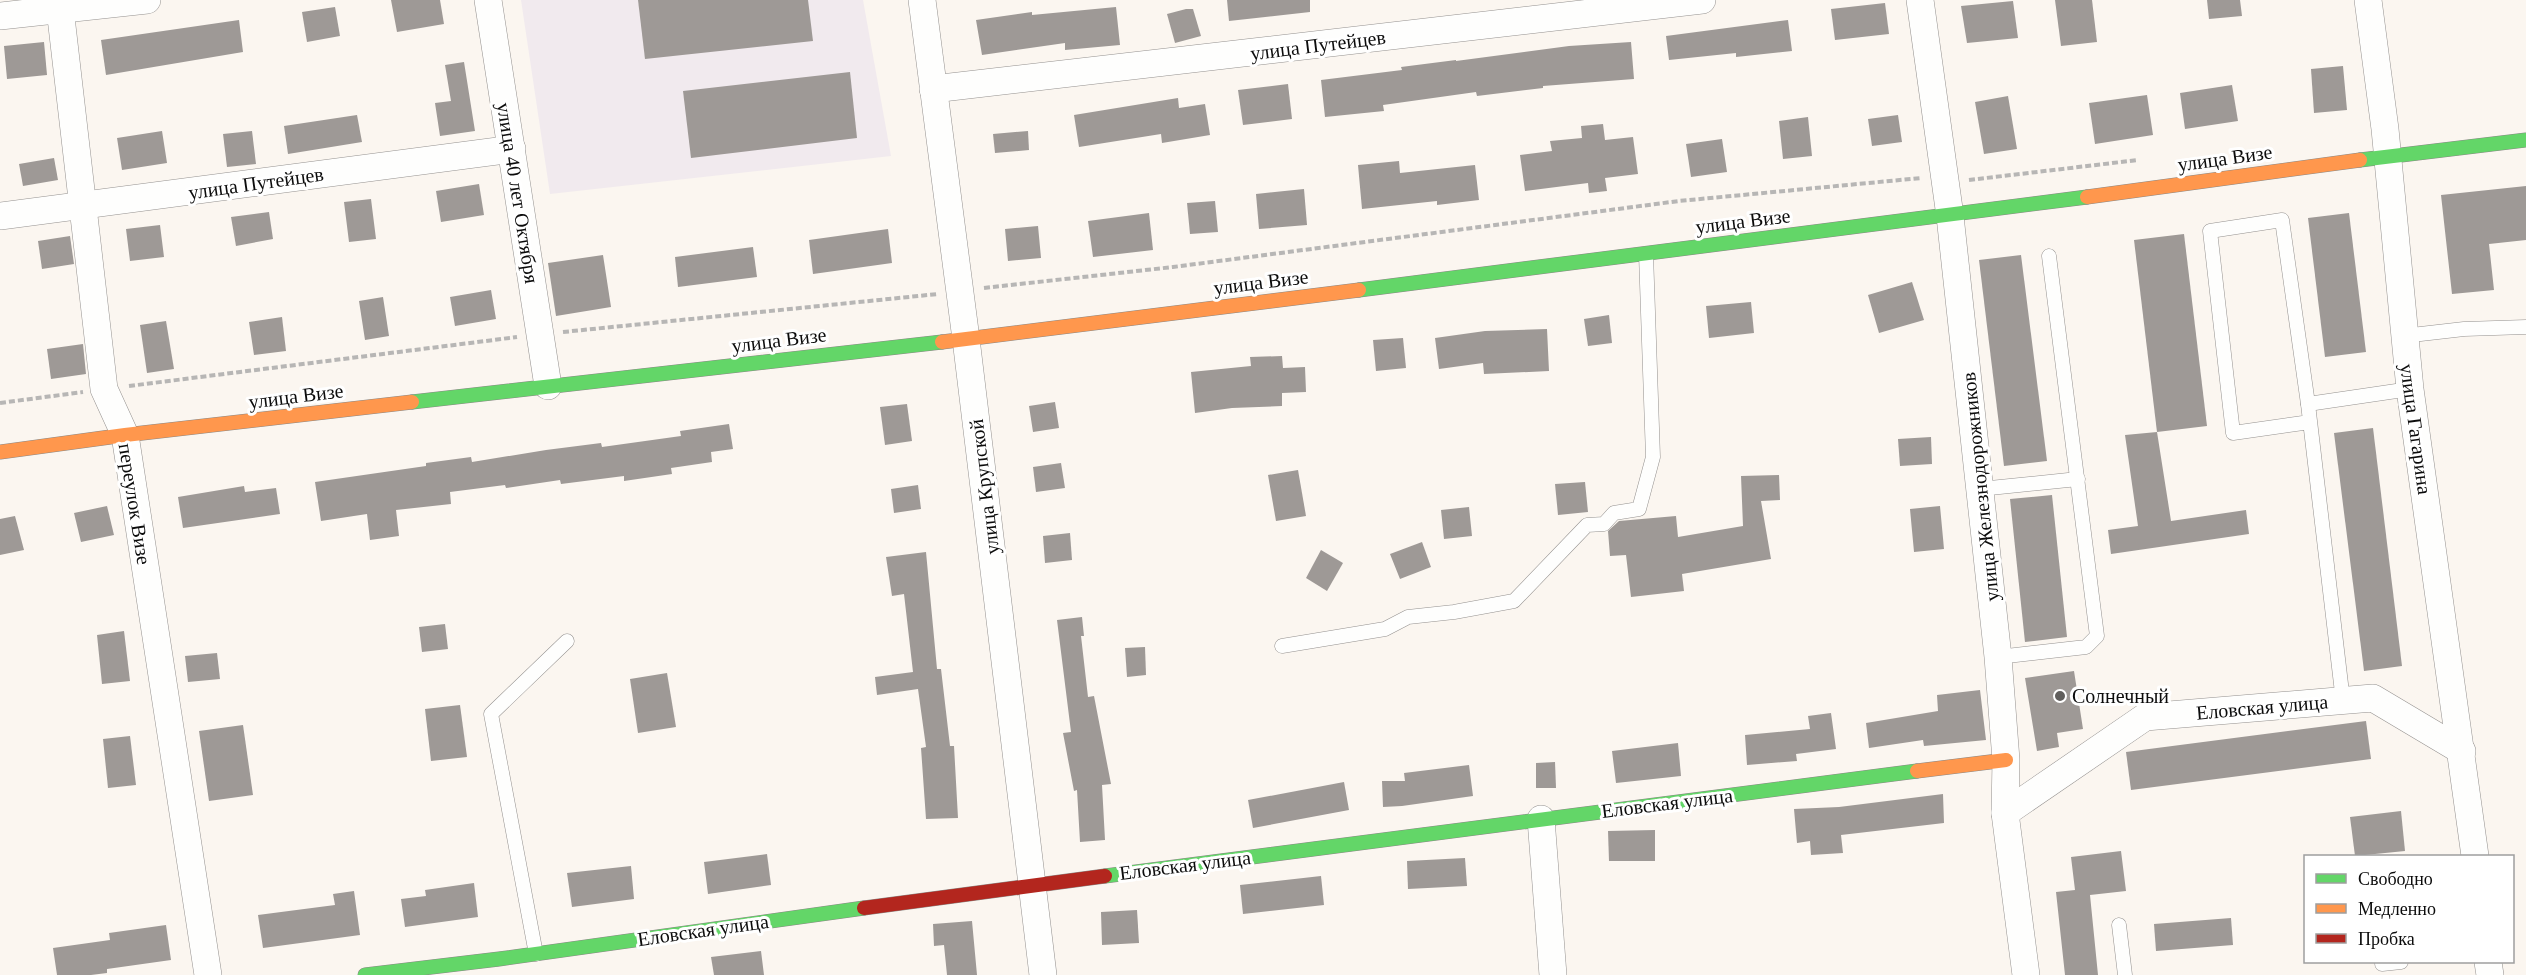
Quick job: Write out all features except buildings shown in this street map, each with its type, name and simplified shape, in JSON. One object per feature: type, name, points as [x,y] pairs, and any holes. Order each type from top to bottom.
[{"type":"street","points":[[0,16],[59,5],[147,0]]},
{"type":"street","name":"улица 40 лет Октября","points":[[488,0],[549,386]]},
{"type":"street","name":"улица Крупской","points":[[922,0],[966,339],[1043,975]]},
{"type":"street","name":"улица Путейцев","points":[[933,89],[1702,0]]},
{"type":"street","name":"улица Железнодорожников","points":[[1920,0],[1946,183],[1980,489],[1998,657],[2006,760],[2005,813],[2026,975]]},
{"type":"street","name":"улица Гагарина","points":[[2368,0],[2387,156],[2403,336],[2475,855]]},
{"type":"street","name":"переулок Визе","points":[[59,5],[82,206],[90,251],[104,389],[125,435],[208,975]]},
{"type":"street","name":"улица Визе","points":[[0,452],[125,435],[966,339],[1950,216],[2387,156],[2526,140]]},
{"type":"street","name":"улица Путейцев","points":[[0,216],[512,149]]},
{"type":"street","name":"Еловская улица","points":[[2005,813],[2145,717],[2373,698],[2462,752]]},
{"type":"street","name":"Еловская улица","points":[[365,975],[500,967],[536,954],[1032,885],[2006,760]]},
{"type":"street","points":[[1541,819],[1553,975]]},
{"type":"lane","points":[[2310,422],[2233,433],[2210,231],[2282,220],[2308,404],[2343,701]]},
{"type":"lane","points":[[1281,646],[1385,630],[1408,617],[1454,612],[1514,601],[1587,525],[1604,524],[1614,513],[1639,509],[1653,457],[1646,253]]},
{"type":"lane","points":[[1998,657],[2086,647],[2097,636],[2049,256]]},
{"type":"lane","points":[[2403,336],[2464,329],[2526,327]]},
{"type":"lane","points":[[2308,404],[2410,389]]},
{"type":"lane","points":[[1980,489],[2078,479]]},
{"type":"lane","points":[[536,954],[491,714],[567,641]]},
{"type":"lane","points":[[2119,925],[2125,975]]},
{"type":"path","points":[[0,403],[540,334],[1173,267],[1679,201],[1915,177],[1946,183],[2149,159]]},
{"type":"shaded area","points":[[521,0],[863,0],[891,156],[550,194]]},
{"type":"traffic: fast","points":[[2360,160],[2526,140]]},
{"type":"traffic: fast","points":[[1359,290],[2087,197]]},
{"type":"traffic: fast","points":[[412,402],[942,342]]},
{"type":"traffic: fast","points":[[1105,876],[1917,771]]},
{"type":"traffic: fast","points":[[365,975],[499,959],[864,908]]},
{"type":"traffic: slow","points":[[2087,197],[2360,160]]},
{"type":"traffic: slow","points":[[942,342],[1359,290]]},
{"type":"traffic: slow","points":[[0,452],[125,435],[412,402]]},
{"type":"traffic: slow","points":[[1917,771],[2006,760]]},
{"type":"traffic: jam","points":[[864,908],[1105,876]]},
{"type":"place","name":"Солнечный","points":[[2060,696]]}]
